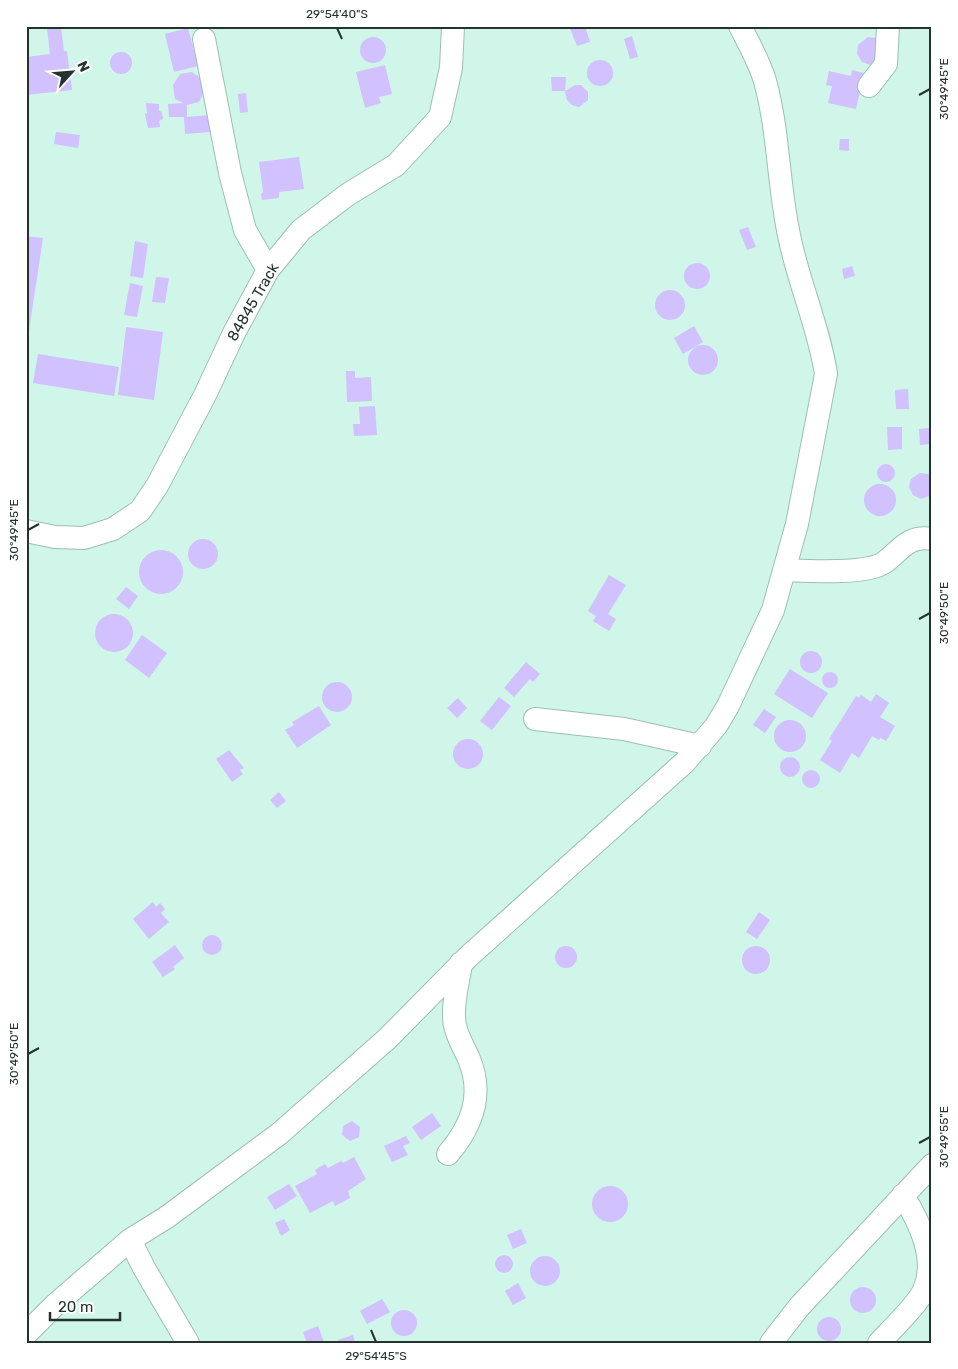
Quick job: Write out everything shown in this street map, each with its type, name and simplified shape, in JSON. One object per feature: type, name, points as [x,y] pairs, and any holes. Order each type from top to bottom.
[{"type":"street","name":"84845 Track","points":[[26,531],[56,537],[84,538],[113,529],[140,511],[157,486],[206,395],[234,333],[268,270],[302,230],[347,195],[396,165],[440,117],[452,68],[453,26]]},
{"type":"street","points":[[26,1334],[56,1304],[130,1240],[167,1217],[279,1134],[387,1039],[461,963],[685,762],[716,726],[728,706],[774,610],[797,524],[822,403],[826,374],[824,358],[794,258],[789,234],[774,124],[765,80],[740,26]]},
{"type":"street","points":[[869,86],[886,64],[888,26]]},
{"type":"street","points":[[204,39],[230,173],[245,230],[268,270]]},
{"type":"street","points":[[785,570],[820,572],[876,566],[885,562],[901,546],[914,540],[932,539]]},
{"type":"street","points":[[535,719],[624,729],[700,746]]},
{"type":"street","points":[[448,1154],[459,1142],[466,1130],[473,1114],[475,1097],[473,1069],[458,1038],[454,1016],[461,963]]},
{"type":"street","points":[[771,1343],[799,1307],[932,1165]]},
{"type":"street","points":[[879,1343],[924,1291],[930,1269],[925,1240],[918,1221],[903,1195]]},
{"type":"street","points":[[130,1240],[144,1268],[188,1343]]},
{"type":"building","points":[[569,26],[585,26],[590,42],[577,46]]},
{"type":"building","points":[[61,27],[64,51],[67,51],[72,90],[26,95],[26,57],[50,54],[47,29]]},
{"type":"building","points":[[188,28],[198,66],[174,72],[165,34]]},
{"type":"building","points":[[632,36],[638,57],[630,59],[624,39]]},
{"type":"building","points":[[373,37],[382,41],[386,50],[382,59],[373,63],[364,59],[360,50],[364,41]]},
{"type":"building","points":[[868,37],[877,38],[885,49],[871,65],[862,62],[857,54],[858,45]]},
{"type":"building","points":[[121,52],[131,59],[132,63],[125,73],[121,74],[111,67],[110,63],[117,53]]},
{"type":"building","points":[[600,60],[609,64],[613,73],[609,82],[600,86],[591,82],[587,73],[591,64]]},
{"type":"building","points":[[385,65],[392,94],[379,97],[381,103],[365,108],[356,72]]},
{"type":"building","points":[[852,70],[864,73],[856,109],[828,103],[832,86],[826,85],[829,71],[851,76]]},
{"type":"building","points":[[192,72],[202,79],[204,92],[199,102],[187,105],[187,117],[209,115],[211,132],[185,134],[184,117],[169,117],[168,104],[183,103],[175,99],[173,85],[180,74]]},
{"type":"building","points":[[551,77],[566,77],[565,91],[552,91]]},
{"type":"building","points":[[575,85],[581,85],[588,92],[588,100],[579,107],[572,105],[567,100],[565,91]]},
{"type":"building","points":[[246,93],[248,112],[240,113],[238,94]]},
{"type":"building","points":[[146,103],[159,104],[159,111],[162,112],[163,119],[159,121],[160,127],[148,128],[145,114],[147,113]]},
{"type":"building","points":[[56,132],[80,135],[78,148],[54,144]]},
{"type":"building","points":[[840,139],[849,139],[849,151],[839,150]]},
{"type":"building","points":[[299,157],[304,189],[279,192],[279,198],[262,200],[261,194],[263,192],[259,162]]},
{"type":"building","points":[[748,227],[756,247],[747,250],[739,230]]},
{"type":"building","points":[[26,236],[43,238],[27,344],[26,344]]},
{"type":"building","points":[[135,241],[148,244],[143,278],[130,276]]},
{"type":"building","points":[[697,263],[706,267],[710,276],[706,285],[697,289],[688,285],[684,276],[688,267]]},
{"type":"building","points":[[852,266],[855,276],[844,279],[842,269]]},
{"type":"building","points":[[156,277],[169,278],[165,303],[152,302]]},
{"type":"building","points":[[130,283],[143,286],[137,317],[124,315]]},
{"type":"building","points":[[670,290],[680,295],[685,305],[680,315],[670,320],[660,315],[655,305],[660,295]]},
{"type":"building","points":[[694,326],[703,342],[683,354],[674,338]]},
{"type":"building","points":[[126,327],[163,332],[154,400],[118,395]]},
{"type":"building","points":[[703,345],[713,350],[718,360],[713,370],[703,375],[693,370],[688,360],[693,350]]},
{"type":"building","points":[[38,354],[119,367],[114,396],[33,383]]},
{"type":"building","points":[[346,371],[355,371],[355,378],[371,377],[372,401],[347,402]]},
{"type":"building","points":[[908,389],[909,409],[896,409],[895,390]]},
{"type":"building","points":[[375,406],[377,435],[354,436],[353,424],[360,424],[359,407]]},
{"type":"building","points":[[887,427],[902,427],[902,449],[888,450]]},
{"type":"building","points":[[931,428],[932,444],[920,445],[919,429]]},
{"type":"building","points":[[886,464],[892,467],[895,473],[892,479],[886,482],[880,479],[877,473],[880,467]]},
{"type":"building","points":[[920,473],[928,474],[932,477],[932,495],[921,499],[913,495],[909,487],[911,479]]},
{"type":"building","points":[[880,484],[886,485],[891,489],[895,494],[895,506],[891,511],[886,515],[880,516],[874,515],[869,511],[865,506],[864,500],[865,494],[869,489],[874,485]]},
{"type":"building","points":[[203,539],[214,543],[218,554],[214,565],[203,569],[192,565],[188,554],[192,543]]},
{"type":"building","points":[[165,550],[177,556],[182,563],[182,581],[177,588],[170,593],[157,594],[145,588],[140,581],[139,568],[145,556],[152,551]]},
{"type":"building","points":[[609,575],[626,585],[608,614],[616,619],[609,631],[593,621],[596,616],[588,611]]},
{"type":"building","points":[[126,587],[138,596],[129,609],[116,599]]},
{"type":"building","points":[[114,614],[128,619],[133,633],[128,647],[114,652],[100,647],[95,633],[100,619]]},
{"type":"building","points":[[142,635],[167,653],[149,678],[125,660]]},
{"type":"building","points":[[811,651],[819,654],[822,662],[819,670],[811,673],[803,670],[800,662],[803,654]]},
{"type":"building","points":[[526,662],[540,674],[533,682],[530,679],[514,697],[504,688]]},
{"type":"building","points":[[790,669],[828,693],[812,718],[774,694]]},
{"type":"building","points":[[830,672],[836,674],[838,680],[836,686],[830,688],[824,686],[822,680],[824,674]]},
{"type":"building","points":[[337,682],[348,686],[352,697],[348,708],[337,712],[326,708],[322,697],[326,686]]},
{"type":"building","points":[[876,694],[889,703],[880,717],[895,726],[886,741],[872,736],[859,758],[852,753],[840,773],[820,760],[832,741],[829,739],[856,696],[859,698],[861,695],[871,702]]},
{"type":"building","points":[[499,697],[511,706],[492,730],[480,721]]},
{"type":"building","points":[[458,698],[467,708],[457,718],[447,708]]},
{"type":"building","points":[[319,706],[331,725],[297,748],[285,730],[294,725],[292,722]]},
{"type":"building","points":[[764,709],[776,717],[765,733],[753,725]]},
{"type":"building","points":[[790,720],[796,721],[801,725],[805,730],[805,742],[801,747],[796,751],[790,752],[784,751],[779,747],[775,742],[774,736],[775,730],[779,725],[784,721]]},
{"type":"building","points":[[468,739],[478,744],[483,754],[478,764],[468,769],[458,764],[453,754],[458,744]]},
{"type":"building","points":[[229,750],[244,768],[240,770],[243,774],[232,782],[216,759]]},
{"type":"building","points":[[790,757],[797,760],[800,767],[797,774],[790,777],[783,774],[780,767],[783,760]]},
{"type":"building","points":[[807,770],[815,770],[820,775],[818,786],[807,788],[802,783],[802,775]]},
{"type":"building","points":[[279,792],[286,801],[277,808],[270,800]]},
{"type":"building","points":[[153,902],[156,907],[160,903],[165,909],[161,913],[169,922],[149,939],[133,919]]},
{"type":"building","points":[[759,912],[770,920],[757,939],[746,932]]},
{"type":"building","points":[[208,935],[216,935],[222,941],[222,949],[216,955],[208,955],[202,949],[202,941]]},
{"type":"building","points":[[175,945],[184,958],[173,967],[175,969],[163,977],[152,962]]},
{"type":"building","points":[[562,946],[570,946],[577,953],[577,961],[570,968],[562,968],[555,961],[555,953]]},
{"type":"building","points":[[756,946],[766,950],[770,960],[766,970],[756,974],[746,970],[742,960],[746,950]]},
{"type":"building","points":[[432,1113],[441,1126],[421,1140],[412,1127]]},
{"type":"building","points":[[352,1121],[360,1127],[359,1137],[350,1141],[342,1135],[343,1126]]},
{"type":"building","points":[[406,1136],[410,1143],[403,1146],[408,1155],[392,1162],[384,1146]]},
{"type":"building","points":[[354,1157],[366,1179],[348,1191],[350,1198],[335,1206],[333,1201],[310,1213],[295,1186],[317,1174],[315,1170],[325,1164],[328,1168]]},
{"type":"building","points":[[289,1184],[297,1196],[275,1210],[267,1197]]},
{"type":"building","points":[[610,1186],[623,1191],[628,1204],[623,1217],[610,1222],[597,1217],[592,1204],[597,1191]]},
{"type":"building","points":[[284,1219],[290,1230],[281,1236],[275,1223]]},
{"type":"building","points":[[521,1229],[527,1243],[513,1249],[507,1235]]},
{"type":"building","points":[[504,1255],[510,1258],[513,1264],[510,1270],[504,1273],[498,1270],[495,1264],[498,1258]]},
{"type":"building","points":[[545,1256],[556,1260],[560,1271],[556,1282],[545,1286],[534,1282],[530,1271],[534,1260]]},
{"type":"building","points":[[518,1283],[526,1298],[513,1305],[505,1291]]},
{"type":"building","points":[[863,1287],[873,1290],[876,1300],[873,1310],[863,1313],[853,1310],[850,1300],[853,1290]]},
{"type":"building","points":[[382,1299],[390,1312],[367,1324],[360,1311]]},
{"type":"building","points":[[404,1310],[413,1314],[417,1323],[413,1332],[404,1336],[395,1332],[391,1323],[395,1314]]},
{"type":"building","points":[[829,1317],[837,1321],[841,1329],[837,1337],[829,1341],[821,1337],[817,1329],[821,1321]]},
{"type":"building","points":[[318,1326],[324,1342],[307,1343],[303,1332]]},
{"type":"building","points":[[353,1335],[355,1343],[338,1343],[338,1340]]}]
